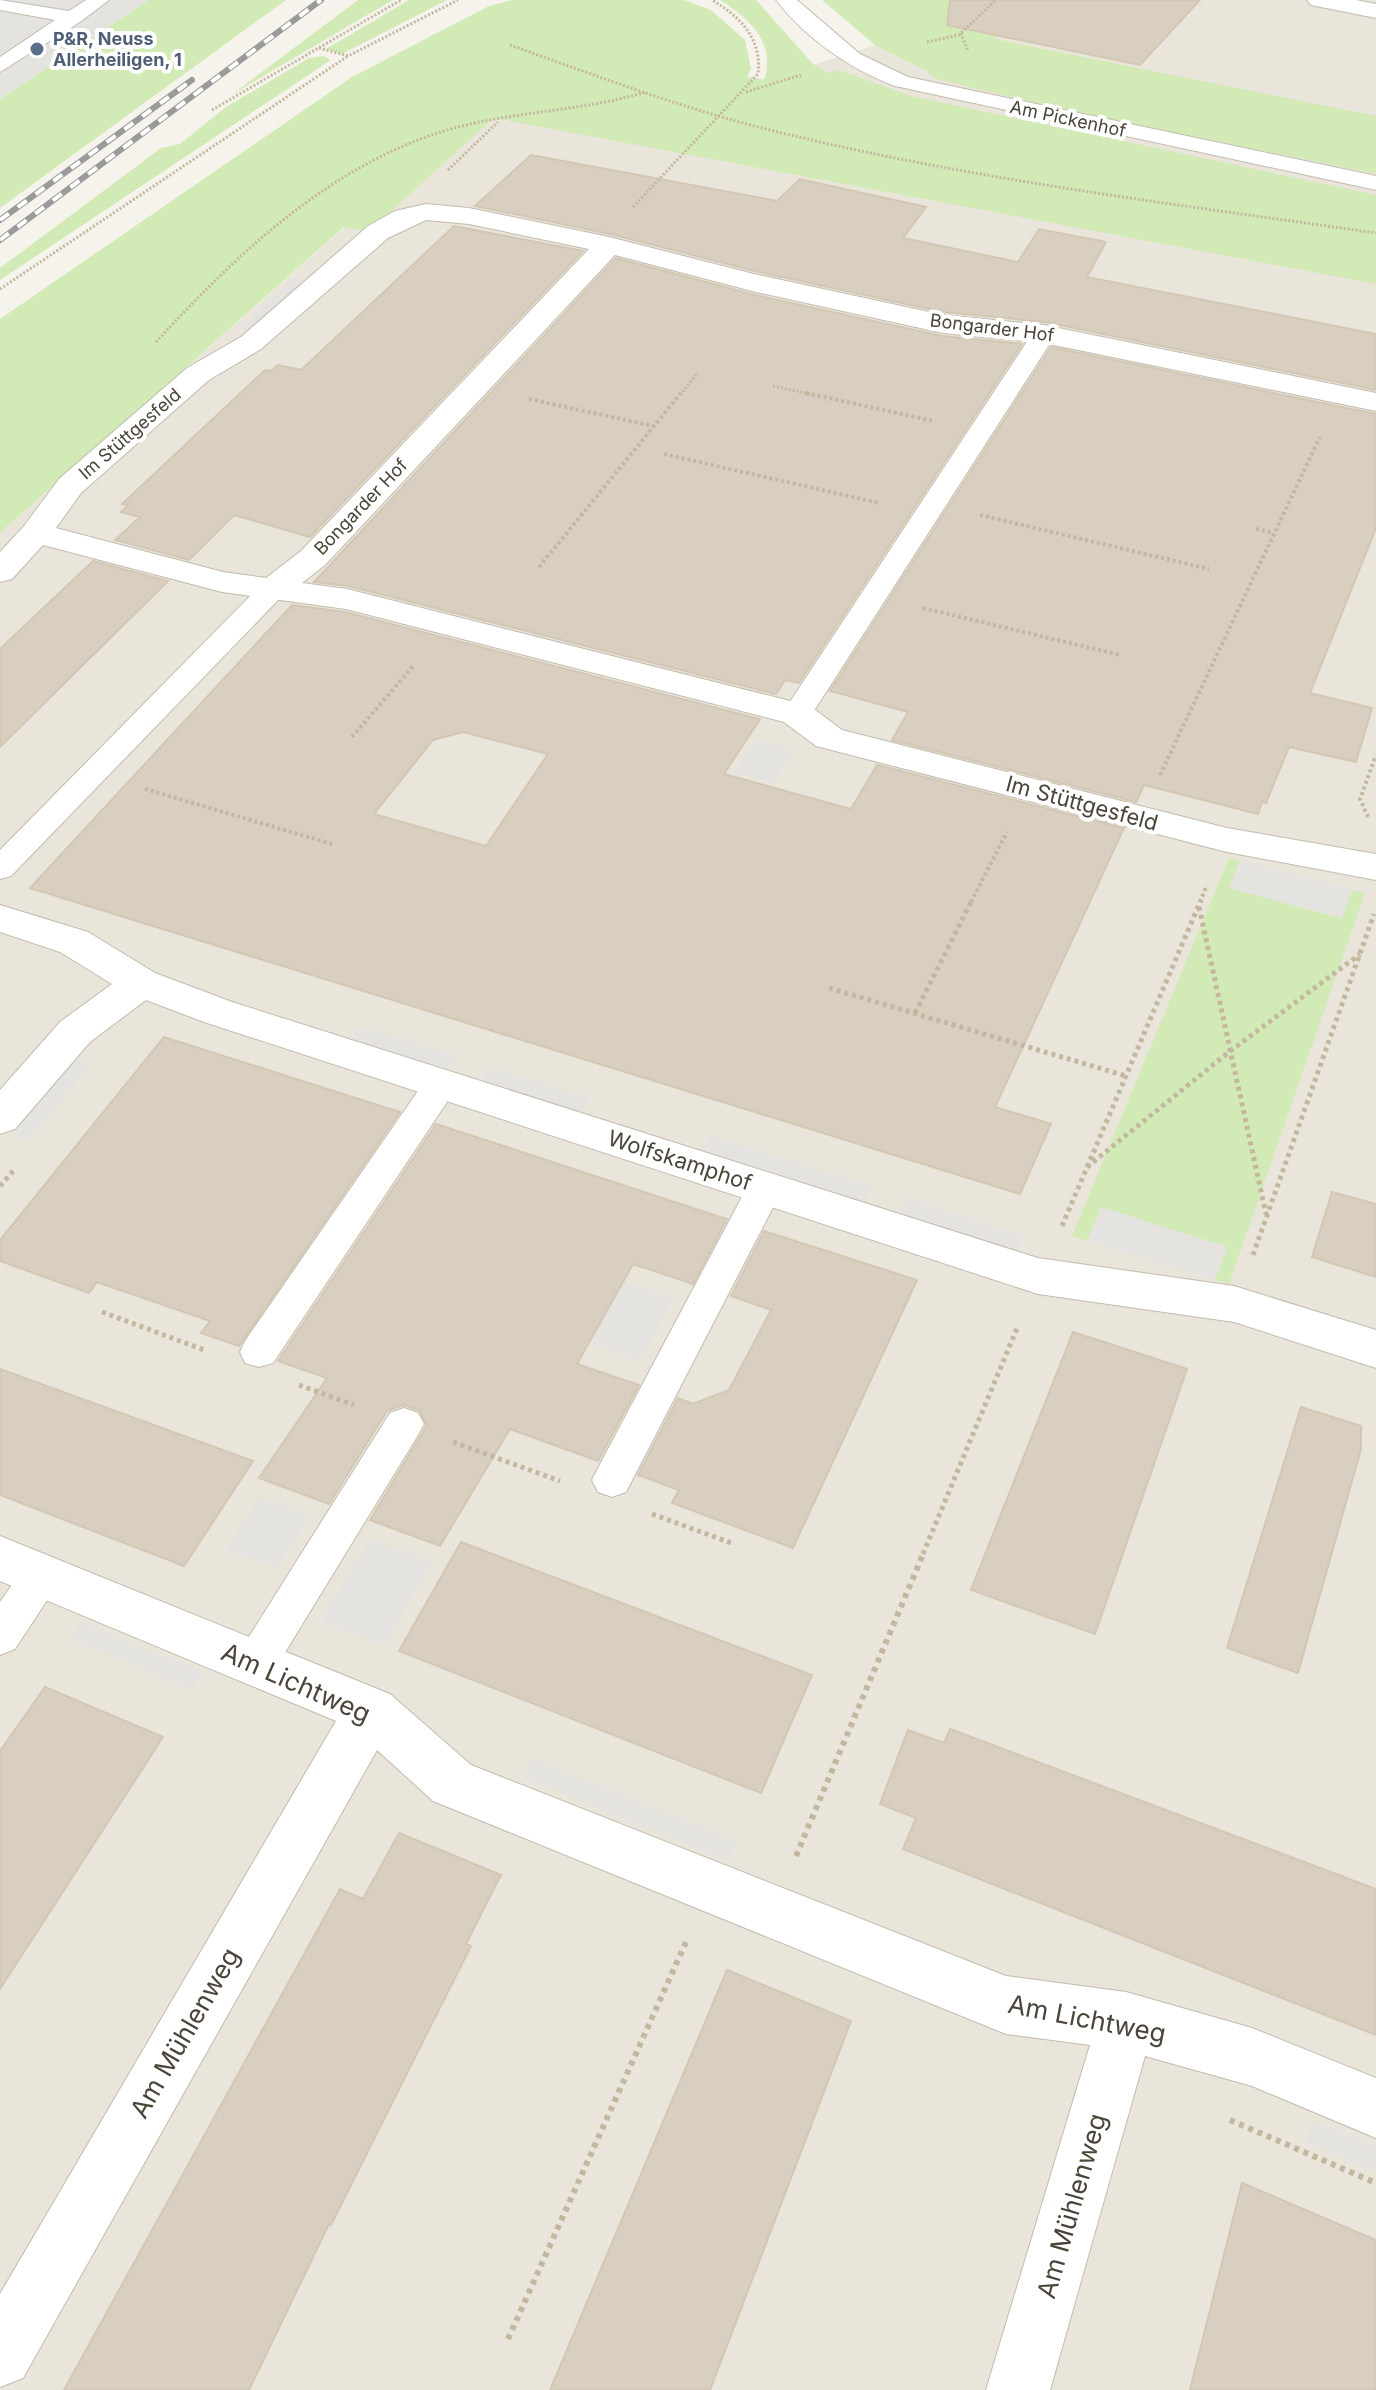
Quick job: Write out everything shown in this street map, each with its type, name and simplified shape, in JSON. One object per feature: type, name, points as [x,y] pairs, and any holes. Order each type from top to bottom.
[{"type":"street","points":[[1319,0],[1376,11]]},
{"type":"street","name":"Bongarder Hof","points":[[434,211],[609,245],[756,283],[943,324],[1044,334],[1376,402]]},
{"type":"street","name":"Im Stüttgesfeld","points":[[434,211],[405,217],[378,232],[251,343],[198,374],[70,486],[36,533],[222,582],[347,599],[797,714],[829,738],[1227,840],[1376,867]]},
{"type":"street","name":"Bongarder Hof","points":[[273,589],[313,558],[609,245]]},
{"type":"street","points":[[0,572],[36,533]]},
{"type":"street","name":"Wolfskamphof","points":[[0,918],[74,942],[141,983],[218,1012],[1038,1276],[1234,1304],[1376,1349]]},
{"type":"street","points":[[0,1118],[75,1032],[141,983]]},
{"type":"street","name":"Am Lichtweg","points":[[21,1567],[371,1711],[452,1783],[710,1887],[1006,2005],[1126,2021],[1252,2057],[1376,2108]]},
{"type":"street","name":"Am Mühlenweg","points":[[0,2355],[371,1711]]},
{"type":"street","name":"Am Mühlenweg","points":[[1018,2390],[1126,2021]]},
{"type":"lane","points":[[0,66],[99,0]]},
{"type":"lane","name":"Am Pickenhof","points":[[786,0],[841,52],[871,70],[902,82],[1376,183]]},
{"type":"lane","points":[[1,2],[73,18]]},
{"type":"lane","points":[[797,714],[1044,334]]},
{"type":"lane","points":[[0,869],[273,589]]},
{"type":"lane","points":[[259,1352],[441,1084]]},
{"type":"lane","points":[[612,1480],[765,1188]]},
{"type":"lane","points":[[255,1664],[404,1424]]},
{"type":"lane","points":[[0,1636],[21,1567]]},
{"type":"path","points":[[212,110],[401,0]]},
{"type":"path","points":[[0,289],[348,56],[458,0]]},
{"type":"path","points":[[609,245],[606,235],[745,92],[758,74],[762,59],[757,43],[744,25],[712,0]]},
{"type":"path","points":[[964,31],[996,0]]},
{"type":"path","points":[[510,45],[719,116],[830,144],[997,177],[1376,233]]},
{"type":"path","points":[[319,48],[348,56]]},
{"type":"path","points":[[434,211],[425,192],[499,121]]},
{"type":"path","points":[[539,567],[698,373]]},
{"type":"path","points":[[773,386],[980,432]]},
{"type":"path","points":[[475,387],[653,426]]},
{"type":"path","points":[[1140,818],[1326,424]]},
{"type":"path","points":[[664,454],[1209,569]]},
{"type":"path","points":[[1256,529],[1274,533]]},
{"type":"path","points":[[873,596],[1120,655]]},
{"type":"path","points":[[352,737],[448,625]]},
{"type":"path","points":[[1360,799],[1376,755]]},
{"type":"path","points":[[93,774],[332,844]]},
{"type":"path","points":[[915,1013],[1029,789]]},
{"type":"path","points":[[773,1912],[1038,1276],[1209,881]]},
{"type":"path","points":[[1199,904],[1266,1215]]},
{"type":"path","points":[[1234,1304],[1376,910]]},
{"type":"path","points":[[1086,1167],[1229,1052],[1360,954]]},
{"type":"path","points":[[829,988],[1126,1076]]},
{"type":"path","points":[[508,2339],[710,1887]]},
{"type":"path","points":[[1234,2124],[1376,2183]]},
{"type":"shaded area","name":"P&R, Neuss Allerheiligen, 1","points":[[0,0],[148,0],[0,99]]},
{"type":"shaded area","points":[[986,0],[1376,0],[1376,2390],[0,2390],[0,533],[345,227],[368,232],[494,118],[746,77],[767,80],[875,45],[949,30]]},
{"type":"shaded area","points":[[294,278],[305,281],[248,332],[237,330]]},
{"type":"shaded area","points":[[755,739],[795,750],[774,783],[734,772]]},
{"type":"shaded area","points":[[1240,861],[1352,890],[1342,918],[1229,888]]},
{"type":"shaded area","points":[[360,1026],[457,1056],[448,1070],[350,1039]]},
{"type":"shaded area","points":[[76,1057],[93,1063],[28,1140],[11,1134]]},
{"type":"shaded area","points":[[490,1067],[591,1099],[582,1113],[481,1080]]},
{"type":"shaded area","points":[[710,1136],[871,1186],[864,1202],[703,1151]]},
{"type":"shaded area","points":[[907,1198],[1024,1237],[1017,1251],[899,1214]]},
{"type":"shaded area","points":[[1101,1207],[1227,1247],[1215,1280],[1087,1241]]},
{"type":"shaded area","points":[[624,1282],[673,1299],[640,1361],[589,1343]]},
{"type":"shaded area","points":[[259,1497],[310,1516],[277,1568],[226,1549]]},
{"type":"shaded area","points":[[370,1539],[432,1562],[384,1646],[321,1621]]},
{"type":"shaded area","points":[[80,1623],[205,1672],[193,1689],[70,1639]]},
{"type":"shaded area","points":[[532,1759],[737,1842],[728,1861],[523,1777]]},
{"type":"shaded area","points":[[1312,2120],[1376,2147],[1376,2172],[1306,2143]]},
{"type":"green space","points":[[148,0],[286,0],[0,208],[0,99]]},
{"type":"green space","points":[[358,0],[393,0],[231,95]]},
{"type":"green space","points":[[409,0],[447,0],[342,54],[326,49]]},
{"type":"green space","points":[[512,0],[684,0],[711,10],[745,40],[751,69],[747,77],[764,80],[767,55],[764,44],[751,24],[720,0],[756,0],[813,64],[828,73],[838,70],[911,96],[1376,195],[1376,284],[494,118],[368,232],[344,227],[0,533],[0,319],[352,77],[489,6]]},
{"type":"green space","points":[[822,0],[1033,0],[994,39],[1376,116],[1376,174],[1066,110],[936,79],[927,71],[875,45]]},
{"type":"green space","points":[[323,56],[331,60],[0,280],[0,268],[161,148],[180,144],[226,107],[309,58]]},
{"type":"green space","points":[[1229,858],[1240,861],[1229,888],[1341,918],[1352,890],[1365,893],[1229,1284],[1215,1280],[1227,1247],[1102,1208],[1087,1241],[1072,1236]]},
{"type":"building","points":[[950,0],[1200,0],[1140,65],[947,25]]},
{"type":"building","points":[[531,155],[777,201],[800,179],[926,207],[903,238],[1018,262],[1039,229],[1106,242],[1087,277],[1376,334],[1376,390],[1045,322],[943,312],[759,272],[610,234],[475,206]]},
{"type":"building","points":[[454,226],[583,251],[310,537],[234,515],[189,560],[115,540],[140,517],[121,512],[128,505],[122,504],[265,370],[271,371],[278,365],[301,370]]},
{"type":"building","points":[[616,258],[755,295],[942,336],[1022,344],[799,683],[785,680],[776,694],[348,586],[314,582]]},
{"type":"building","points":[[1051,347],[1376,414],[1376,528],[1310,693],[1372,708],[1356,762],[1289,747],[1266,803],[1262,802],[1258,814],[1144,785],[1136,802],[892,740],[908,712],[830,691]]},
{"type":"building","points":[[93,561],[168,581],[0,747],[0,649]]},
{"type":"building","points":[[292,605],[345,612],[760,719],[724,774],[851,809],[877,765],[1124,828],[995,1107],[1051,1124],[1020,1194],[30,888]],"holes":[[[463,732],[548,754],[486,846],[374,814],[433,740]]]},
{"type":"building","points":[[164,1037],[400,1112],[239,1346],[201,1333],[210,1321],[97,1282],[89,1293],[0,1261],[0,1240]]},
{"type":"building","points":[[436,1124],[727,1219],[693,1284],[633,1264],[577,1364],[639,1385],[598,1461],[510,1429],[440,1546],[370,1520],[427,1425],[419,1410],[403,1405],[387,1411],[329,1504],[259,1478],[327,1378],[278,1361]]},
{"type":"building","points":[[1332,1192],[1376,1204],[1376,1277],[1312,1257]]},
{"type":"building","points":[[764,1231],[917,1280],[793,1548],[672,1503],[679,1490],[638,1475],[678,1398],[693,1404],[729,1390],[771,1310],[731,1296]]},
{"type":"building","points":[[1073,1332],[1187,1369],[1095,1634],[971,1590]]},
{"type":"building","points":[[0,1369],[253,1461],[184,1566],[0,1495]]},
{"type":"building","points":[[1301,1407],[1361,1426],[1361,1449],[1298,1673],[1227,1648]]},
{"type":"building","points":[[461,1542],[812,1675],[761,1793],[399,1651]]},
{"type":"building","points":[[45,1687],[163,1737],[0,1989],[0,1751]]},
{"type":"building","points":[[950,1729],[1376,1889],[1376,2035],[903,1849],[916,1818],[880,1804],[908,1730],[944,1743]]},
{"type":"building","points":[[399,1833],[501,1875],[466,1944],[471,1946],[329,2224],[249,2390],[64,2390],[340,1889],[363,1899]]},
{"type":"building","points":[[727,1970],[851,2021],[710,2390],[550,2390]]},
{"type":"building","points":[[1242,2183],[1376,2240],[1376,2390],[1190,2390]]},
{"type":"railway","points":[[0,240],[321,0]]},
{"type":"railway","points":[[0,220],[192,80]]},
{"type":"place","name":"P&R, Neuss Allerheiligen, 1","points":[[37,49]]}]
